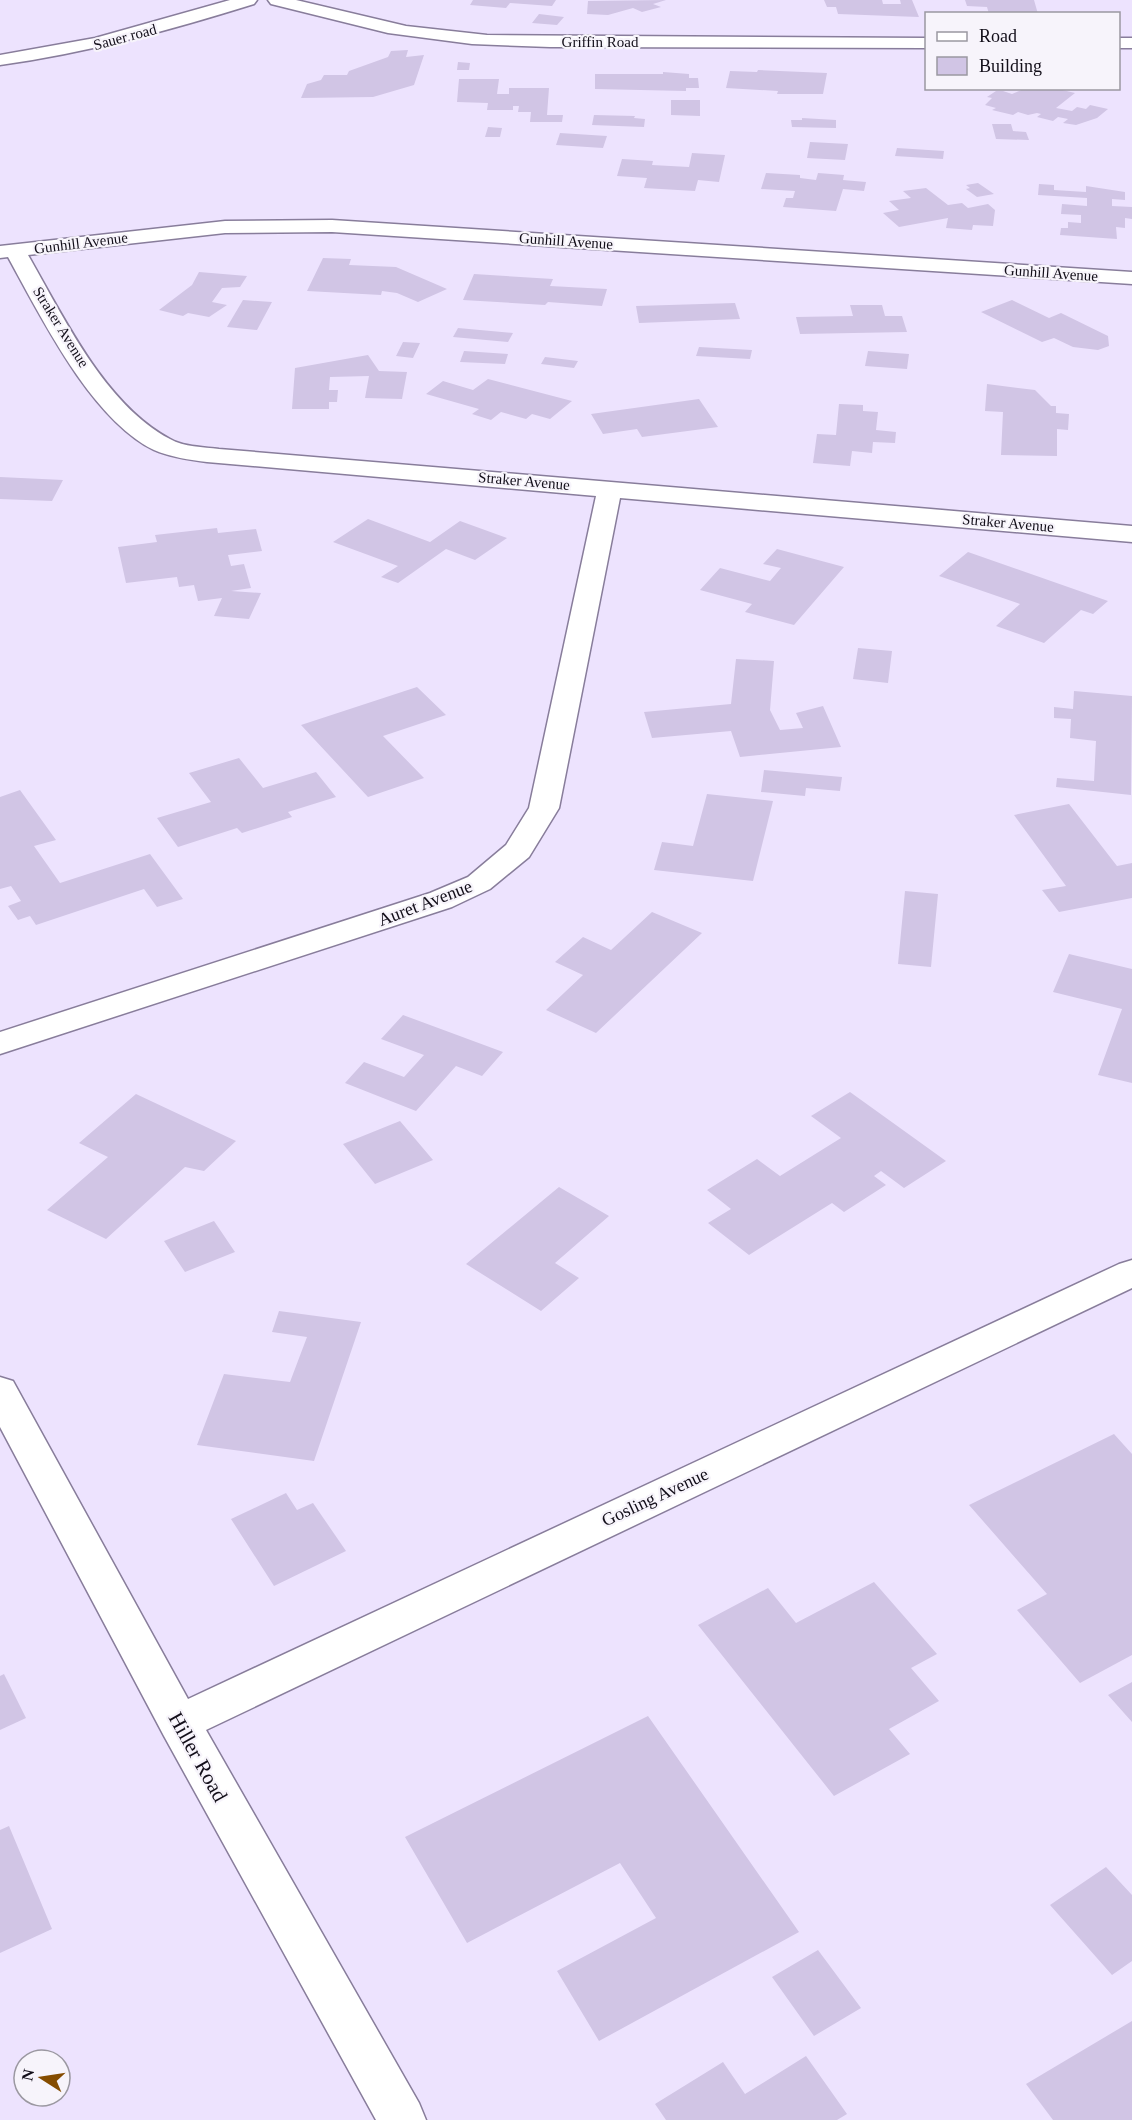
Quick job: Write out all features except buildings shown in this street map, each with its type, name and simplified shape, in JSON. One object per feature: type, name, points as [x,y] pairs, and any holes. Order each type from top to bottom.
[{"type":"street","name":"Sauer road","points":[[0,60],[78,49],[248,0]]},
{"type":"street","name":"Griffin Road","points":[[277,0],[425,34],[488,40],[925,43]]},
{"type":"street","name":"Gunhill Avenue","points":[[7,251],[225,227],[332,226],[1132,278]]},
{"type":"street","name":"Straker Avenue","points":[[7,251],[103,392],[133,426],[162,445],[202,454],[243,458],[1132,534]]},
{"type":"street","name":"Auret Avenue","points":[[0,1043],[441,900],[479,883],[518,851],[544,808],[610,488]]},
{"type":"street","name":"Gosling Avenue","points":[[179,1723],[1132,1273]]},
{"type":"street","name":"Hiller Road","points":[[0,1391],[179,1723],[402,2120]]}]
